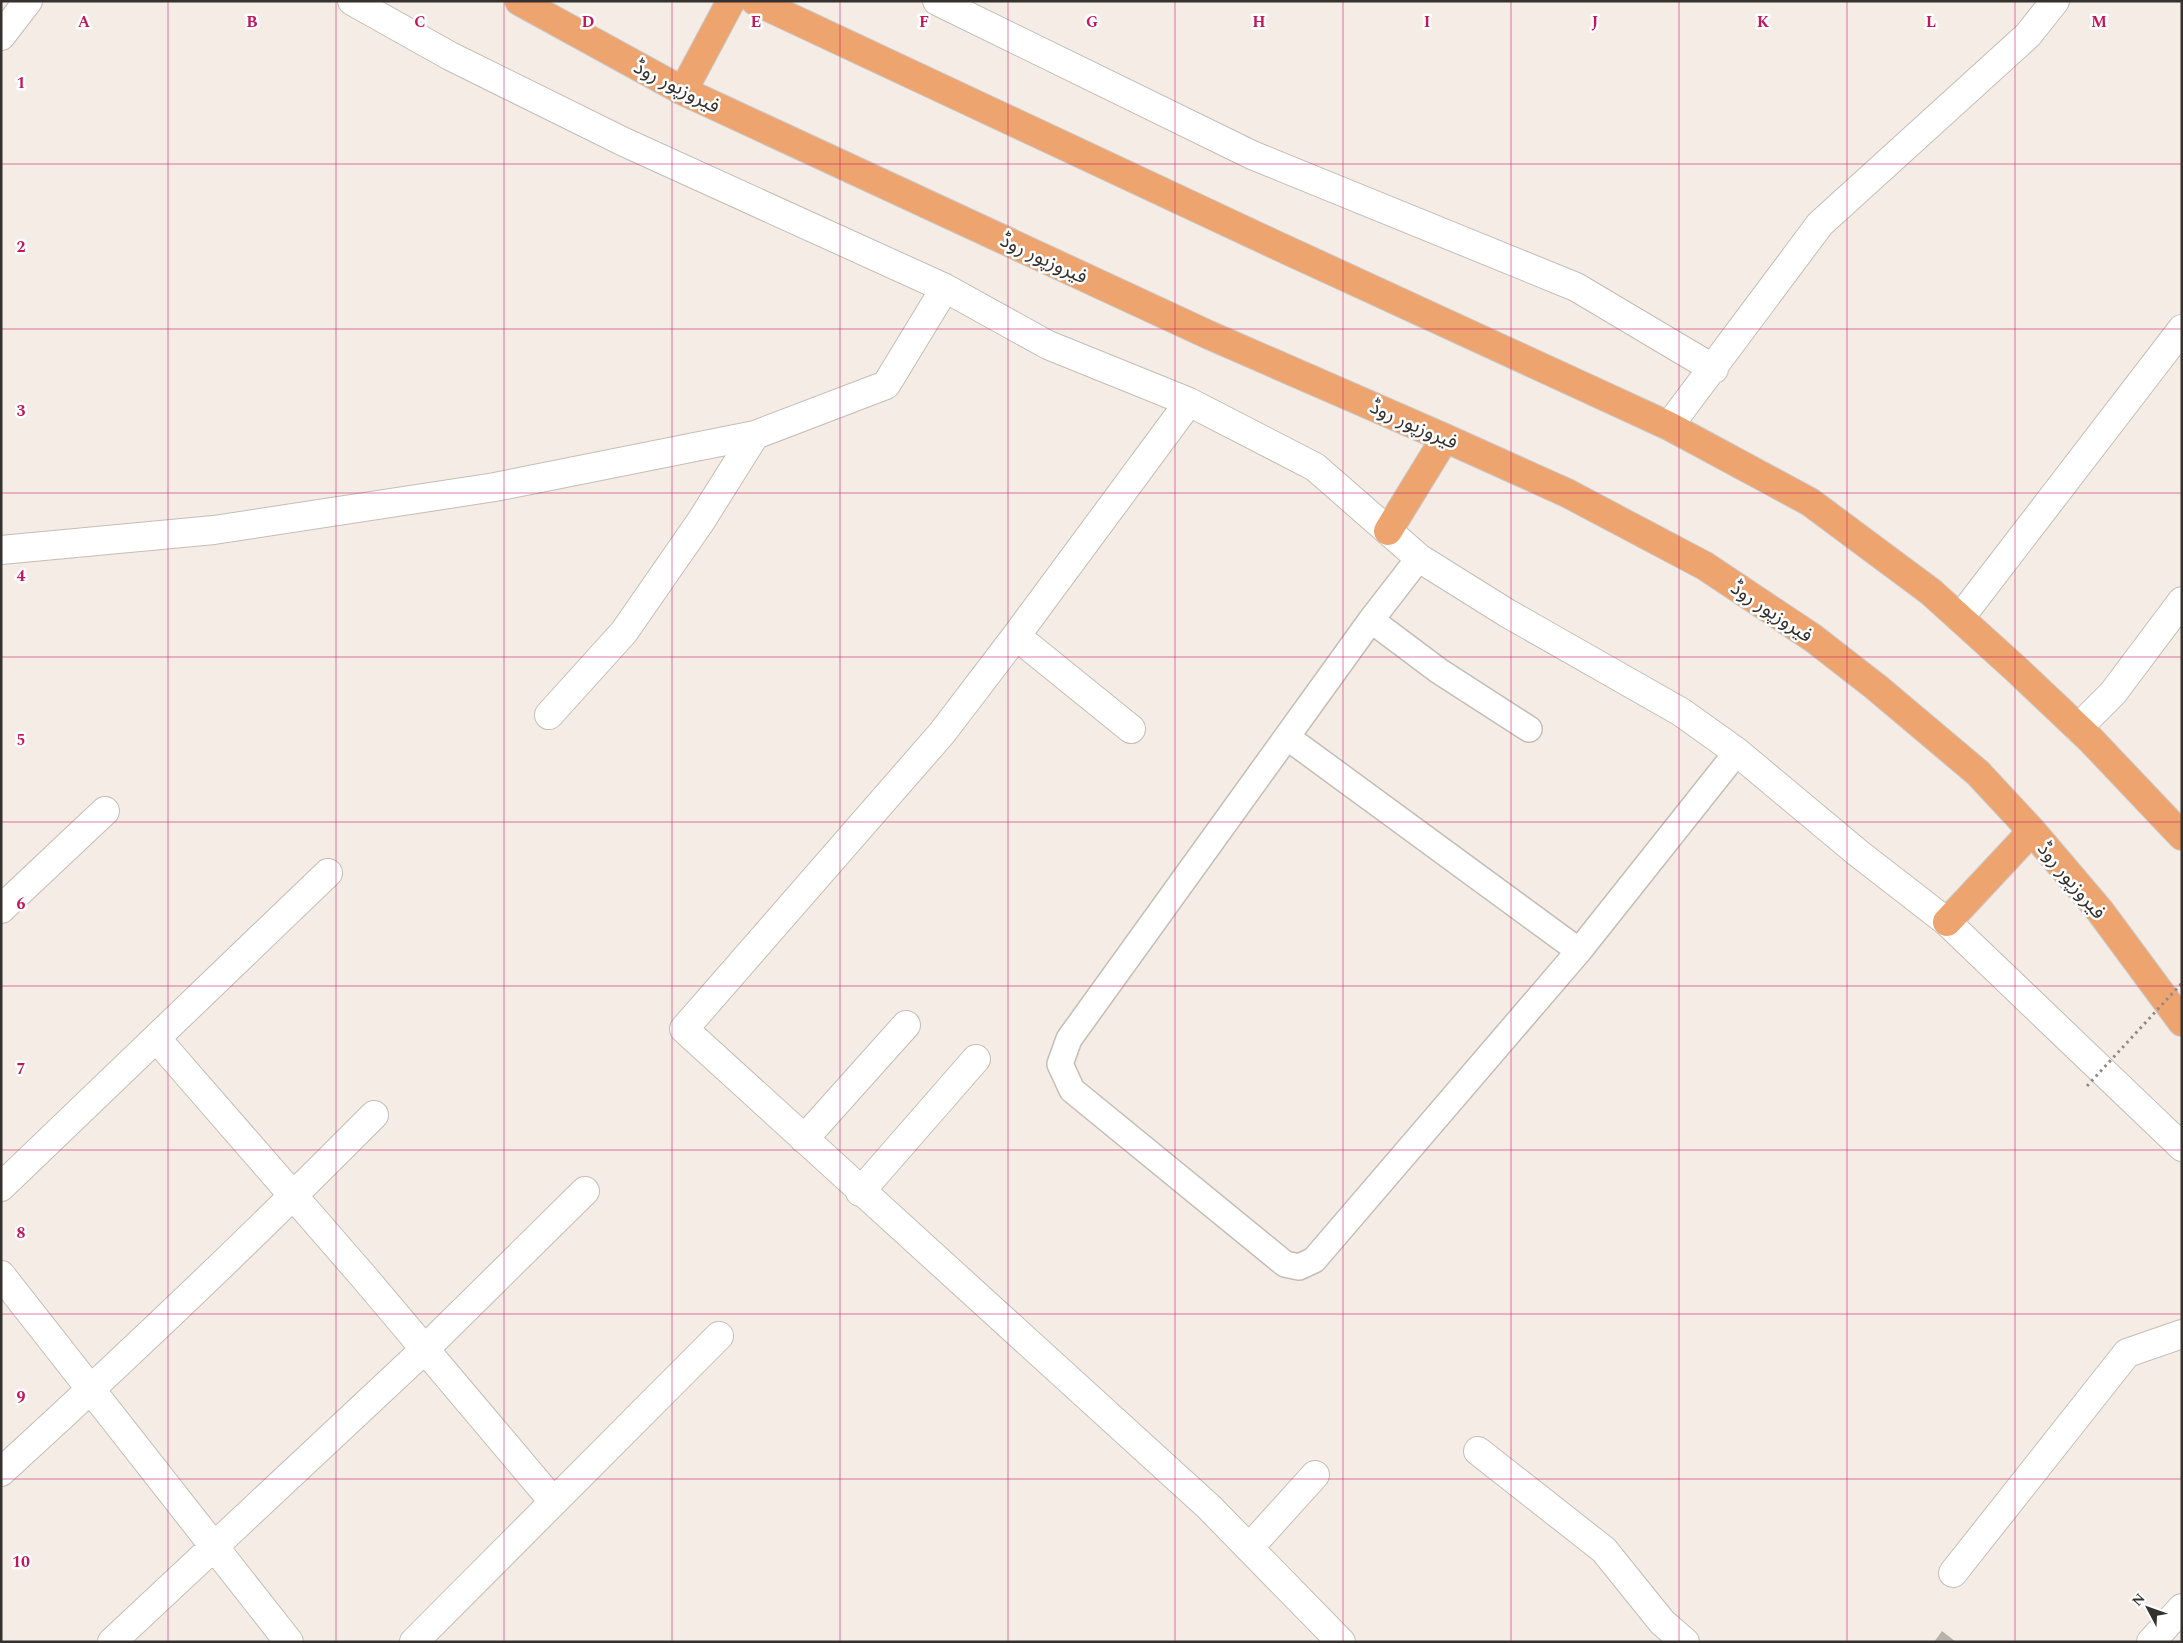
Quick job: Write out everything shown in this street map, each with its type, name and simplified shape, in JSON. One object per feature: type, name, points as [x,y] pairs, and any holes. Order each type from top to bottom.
[{"type":"highway","name":"فیروزپور روڈ","points":[[519,1],[684,91],[1209,335],[1445,438],[1567,494],[1705,566],[1813,638],[1876,687],[1978,772],[2032,831],[2100,911],[2182,1022]]},
{"type":"highway","points":[[684,91],[731,1]]},
{"type":"highway","points":[[755,1],[1269,242],[1669,426],[1810,502],[1931,592],[1960,618],[2078,728],[2182,836]]},
{"type":"highway","points":[[1388,531],[1445,438]]},
{"type":"highway","points":[[1947,922],[2032,831]]},
{"type":"street","points":[[1,36],[28,1]]},
{"type":"street","points":[[352,1],[450,56],[624,142],[945,288],[1048,345],[1189,402],[1315,467],[1419,558],[1507,613],[1681,712],[1737,752],[1858,853],[1947,922],[2182,1147]]},
{"type":"street","points":[[937,1],[1252,155],[1576,287],[1714,369]]},
{"type":"street","points":[[1669,426],[1714,369],[1820,224],[2028,35],[2055,1]]},
{"type":"street","points":[[1,550],[214,530],[495,488],[754,434],[886,385],[945,288]]},
{"type":"street","points":[[1960,618],[2182,330]]},
{"type":"street","points":[[1189,402],[942,733],[684,1029],[860,1192],[1209,1508],[1341,1642]]},
{"type":"street","points":[[549,715],[624,632],[701,521],[754,434]]},
{"type":"street","points":[[2078,728],[2113,693],[2182,601]]},
{"type":"street","points":[[1016,636],[1131,729]]},
{"type":"street","points":[[1,909],[105,811]]},
{"type":"street","points":[[1,1187],[328,873]]},
{"type":"street","points":[[804,1139],[906,1025]]},
{"type":"street","points":[[156,1038],[294,1196],[553,1501]]},
{"type":"street","points":[[860,1192],[976,1059]]},
{"type":"street","points":[[1,1472],[92,1389],[294,1196],[374,1115]]},
{"type":"street","points":[[112,1642],[425,1349],[585,1190]]},
{"type":"street","points":[[1,1275],[289,1642]]},
{"type":"street","points":[[1953,1573],[2128,1353],[2182,1334]]},
{"type":"street","points":[[414,1642],[719,1336]]},
{"type":"street","points":[[1478,1452],[1604,1550],[1662,1622],[1684,1642]]},
{"type":"street","points":[[1249,1548],[1314,1475]]},
{"type":"street","points":[[2151,1642],[2182,1608]]},
{"type":"lane","points":[[1419,558],[1371,620],[1069,1039],[1060,1064],[1072,1090],[1285,1264],[1299,1267],[1314,1260],[1579,951],[1737,752]]},
{"type":"lane","points":[[1371,620],[1439,671],[1529,729]]},
{"type":"lane","points":[[1287,737],[1579,951]]},
{"type":"path","points":[[2087,1086],[2182,983]]},
{"type":"building","points":[[1942,1631],[1956,1642],[1934,1642]]}]
